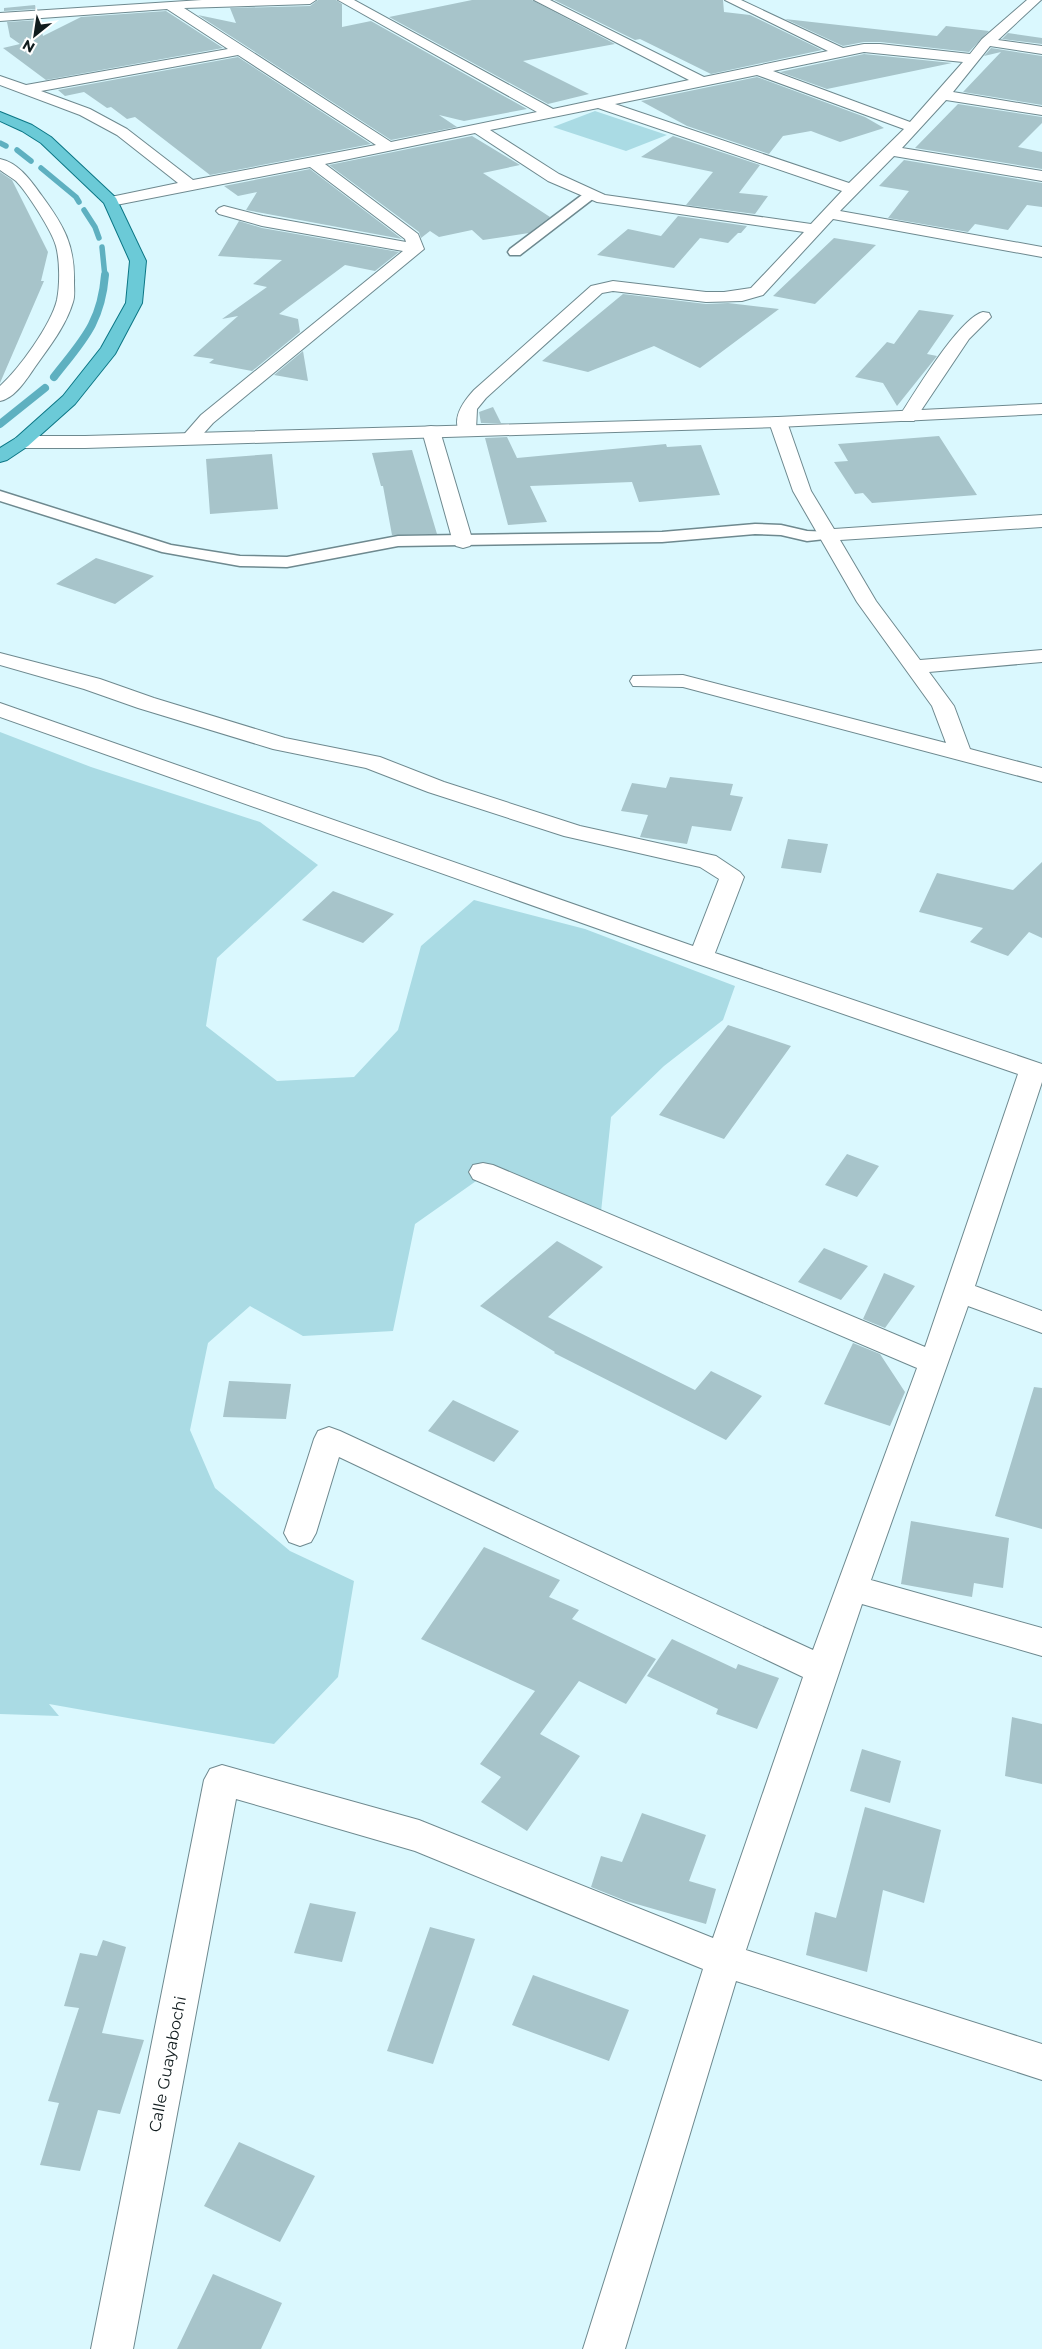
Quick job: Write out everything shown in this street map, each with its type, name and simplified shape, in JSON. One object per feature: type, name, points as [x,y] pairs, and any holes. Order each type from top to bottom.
[{"type":"main road","points":[[0,116],[27,128],[46,140],[111,201],[138,261],[134,303],[109,350],[69,400],[22,442],[0,456]]},
{"type":"street","points":[[60,0],[87,11]]},
{"type":"street","points":[[0,17],[170,5],[310,0]]},
{"type":"street","points":[[344,0],[550,113]]},
{"type":"street","points":[[540,0],[701,81]]},
{"type":"street","points":[[731,0],[842,53]]},
{"type":"street","points":[[467,430],[468,408],[480,394],[597,288],[613,286],[718,298],[744,297],[757,292],[831,214],[852,188],[891,151],[943,95],[987,42],[1035,0]]},
{"type":"street","points":[[170,5],[238,51],[389,147]]},
{"type":"street","points":[[987,42],[1042,50]]},
{"type":"street","points":[[111,201],[478,129],[864,48],[974,58]]},
{"type":"street","points":[[27,89],[238,51]]},
{"type":"street","points":[[757,70],[912,127]]},
{"type":"street","points":[[0,80],[85,112],[122,132],[190,186]]},
{"type":"street","points":[[943,95],[1042,111]]},
{"type":"street","points":[[597,103],[852,188]]},
{"type":"street","points":[[478,129],[560,181],[590,196],[816,229]]},
{"type":"street","points":[[891,151],[1042,176]]},
{"type":"street","points":[[313,162],[412,237],[416,249]]},
{"type":"street","points":[[0,163],[21,178],[46,212],[64,246],[66,275],[65,301],[48,337],[16,381],[0,396]]},
{"type":"street","points":[[224,211],[262,221],[416,249]]},
{"type":"street","points":[[831,214],[1042,252]]},
{"type":"street","points":[[189,439],[207,419],[416,249]]},
{"type":"street","points":[[908,417],[963,336],[983,317]]},
{"type":"street","points":[[22,442],[778,422],[1042,409]]},
{"type":"street","points":[[778,422],[802,491],[867,602],[943,706],[960,752]]},
{"type":"street","points":[[431,431],[463,542]]},
{"type":"street","points":[[828,535],[1042,521]]},
{"type":"street","points":[[914,667],[1014,656],[1042,656]]},
{"type":"street","points":[[0,659],[92,684],[146,703],[281,744],[372,762],[436,786],[572,831],[708,861],[732,877],[701,957]]},
{"type":"street","points":[[641,681],[682,681],[1042,774]]},
{"type":"street","points":[[0,710],[701,957],[1037,1072],[934,1363],[822,1670],[724,1960],[604,2349]]},
{"type":"street","points":[[483,1172],[934,1363]]},
{"type":"street","points":[[959,1291],[1042,1322]]},
{"type":"street","points":[[300,1533],[329,1439],[822,1670]]},
{"type":"street","points":[[852,1588],[1042,1642]]},
{"type":"street","name":"Calle Guayabochi","points":[[112,2349],[222,1780],[419,1836],[724,1960]]},
{"type":"street","points":[[724,1960],[1042,2062]]},
{"type":"lane","points":[[515,252],[590,196]]},
{"type":"lane","points":[[0,496],[168,549],[240,561],[287,562],[309,560],[398,541],[463,542],[662,537],[755,529],[781,530],[807,536],[828,535]]},
{"type":"shaded area","points":[[595,111],[667,135],[626,151],[553,127]]},
{"type":"shaded area","points":[[0,732],[91,767],[260,822],[318,865],[217,958],[206,1026],[277,1081],[354,1077],[398,1030],[421,946],[474,900],[585,929],[735,986],[723,1020],[664,1066],[611,1117],[601,1212],[479,1179],[415,1224],[393,1331],[303,1336],[250,1306],[208,1343],[190,1430],[215,1488],[290,1551],[354,1581],[338,1677],[274,1744],[49,1704],[59,1716],[0,1714]]},
{"type":"building","points":[[318,0],[336,0],[342,4],[342,27],[371,21],[527,109],[464,121],[439,115],[457,127],[391,140],[198,15],[236,23],[230,8],[310,6]]},
{"type":"building","points":[[472,0],[532,0],[615,44],[523,61],[589,94],[548,104],[389,17]]},
{"type":"building","points":[[554,0],[723,0],[724,12],[750,15],[822,50],[711,74],[640,39],[635,40]]},
{"type":"building","points":[[35,5],[36,9],[4,11],[4,8]]},
{"type":"building","points":[[166,11],[223,48],[46,80],[3,48],[20,44],[10,37],[7,22],[39,20],[43,36],[81,17]]},
{"type":"building","points":[[785,19],[937,36],[946,26],[989,31],[969,52],[880,42],[864,42],[843,46]]},
{"type":"building","points":[[1008,33],[1042,38],[1042,44],[1002,39]]},
{"type":"building","points":[[991,48],[1042,56],[1042,105],[963,92],[1001,52],[984,56]]},
{"type":"building","points":[[864,54],[952,63],[827,89],[780,72]]},
{"type":"building","points":[[238,57],[371,144],[210,175],[135,117],[127,119],[111,107],[107,108],[84,92],[65,96],[58,90]]},
{"type":"building","points":[[757,77],[865,117],[884,128],[840,142],[811,131],[783,136],[769,154],[687,126],[641,101]]},
{"type":"building","points":[[958,104],[1042,117],[1042,123],[1018,147],[1042,152],[1042,169],[915,148]]},
{"type":"building","points":[[472,136],[520,165],[483,173],[550,217],[529,233],[483,240],[472,230],[439,237],[430,231],[421,238],[419,232],[329,165]]},
{"type":"building","points":[[673,136],[760,165],[739,193],[768,196],[755,214],[686,205],[713,172],[641,157]]},
{"type":"building","points":[[904,160],[1042,183],[1042,207],[1027,205],[1008,230],[975,224],[968,232],[888,218],[909,191],[879,186]]},
{"type":"building","points":[[310,169],[402,239],[246,210],[257,192],[238,196],[224,186]]},
{"type":"building","points":[[0,172],[12,180],[48,252],[41,281],[44,281],[0,383]]},
{"type":"building","points":[[678,216],[747,226],[728,243],[700,238],[674,268],[597,255],[628,229],[661,236]]},
{"type":"building","points":[[239,221],[262,228],[399,252],[375,271],[345,265],[279,314],[298,319],[300,332],[252,371],[209,363],[214,359],[193,356],[238,316],[222,319],[267,287],[253,284],[282,260],[218,256]]},
{"type":"building","points":[[834,238],[876,245],[815,304],[773,296]]},
{"type":"building","points":[[623,294],[706,304],[728,303],[779,309],[700,368],[654,346],[588,372],[542,361]]},
{"type":"building","points":[[919,310],[954,315],[927,354],[937,356],[897,406],[883,383],[855,377],[887,342],[894,344]]},
{"type":"building","points":[[303,351],[308,381],[274,375]]},
{"type":"building","points":[[493,407],[501,423],[481,423],[479,412]]},
{"type":"building","points":[[939,436],[977,495],[872,503],[863,493],[855,494],[834,462],[848,461],[838,444]]},
{"type":"building","points":[[507,437],[517,458],[666,444],[667,447],[701,445],[720,495],[639,502],[632,482],[530,486],[547,522],[508,525],[485,438]]},
{"type":"building","points":[[412,450],[437,534],[392,535],[383,486],[381,486],[372,453]]},
{"type":"building","points":[[272,454],[278,509],[210,514],[206,459]]},
{"type":"building","points":[[96,558],[154,576],[115,604],[56,584]]},
{"type":"building","points":[[670,777],[733,784],[730,795],[743,797],[731,831],[692,826],[687,844],[640,837],[648,815],[621,811],[632,783],[666,788]]},
{"type":"building","points":[[788,839],[828,844],[821,873],[781,868]]},
{"type":"building","points":[[1042,862],[1042,938],[1029,932],[1008,956],[970,942],[983,928],[919,912],[937,873],[1013,890]]},
{"type":"building","points":[[333,891],[394,914],[363,943],[302,920]]},
{"type":"building","points":[[728,1025],[791,1046],[724,1139],[659,1115]]},
{"type":"building","points":[[847,1154],[879,1166],[857,1197],[825,1185]]},
{"type":"building","points":[[557,1241],[603,1267],[548,1317],[695,1390],[711,1371],[762,1396],[726,1440],[554,1353],[480,1306]]},
{"type":"building","points":[[824,1248],[868,1266],[841,1300],[798,1282]]},
{"type":"building","points":[[884,1273],[915,1286],[885,1328],[863,1319]]},
{"type":"building","points":[[853,1343],[880,1354],[905,1392],[890,1426],[824,1404]]},
{"type":"building","points":[[229,1381],[291,1384],[286,1419],[223,1417]]},
{"type":"building","points":[[1034,1387],[1042,1388],[1042,1529],[995,1516]]},
{"type":"building","points":[[453,1400],[519,1431],[494,1462],[428,1431]]},
{"type":"building","points":[[911,1521],[1009,1538],[1003,1588],[974,1583],[972,1597],[901,1584]]},
{"type":"building","points":[[484,1547],[560,1580],[549,1597],[579,1610],[572,1619],[656,1659],[626,1704],[579,1681],[540,1734],[580,1756],[527,1831],[481,1802],[501,1777],[480,1764],[535,1691],[421,1639]]},
{"type":"building","points":[[672,1639],[736,1669],[738,1664],[779,1678],[757,1729],[716,1714],[718,1709],[647,1676]]},
{"type":"building","points":[[1012,1717],[1042,1724],[1042,1784],[1005,1776]]},
{"type":"building","points":[[862,1749],[901,1761],[890,1803],[850,1791]]},
{"type":"building","points":[[865,1807],[941,1830],[924,1903],[883,1890],[867,1972],[806,1955],[815,1912],[836,1918]]},
{"type":"building","points":[[642,1813],[706,1835],[689,1881],[716,1889],[706,1924],[626,1901],[591,1887],[601,1856],[622,1862]]},
{"type":"building","points":[[310,1903],[356,1912],[342,1962],[294,1953]]},
{"type":"building","points":[[430,1927],[475,1939],[433,2064],[387,2051]]},
{"type":"building","points":[[103,1940],[126,1947],[102,2033],[144,2040],[120,2114],[98,2110],[80,2171],[40,2165],[59,2103],[48,2101],[79,2008],[64,2006],[80,1953],[97,1956]]},
{"type":"building","points":[[533,1975],[629,2010],[609,2061],[512,2025]]},
{"type":"building","points":[[239,2142],[315,2176],[280,2242],[204,2206]]},
{"type":"building","points":[[213,2274],[282,2303],[261,2349],[177,2349]]},
{"type":"waterway","points":[[0,143],[6,146]]},
{"type":"waterway","points":[[17,150],[31,161]]},
{"type":"waterway","points":[[41,168],[76,197],[79,202]]},
{"type":"waterway","points":[[84,210],[95,227],[99,238]]},
{"type":"waterway","points":[[102,247],[105,276]]},
{"type":"waterway","points":[[54,377],[88,331],[99,307],[105,276]]},
{"type":"waterway","points":[[0,424],[45,388]]}]
